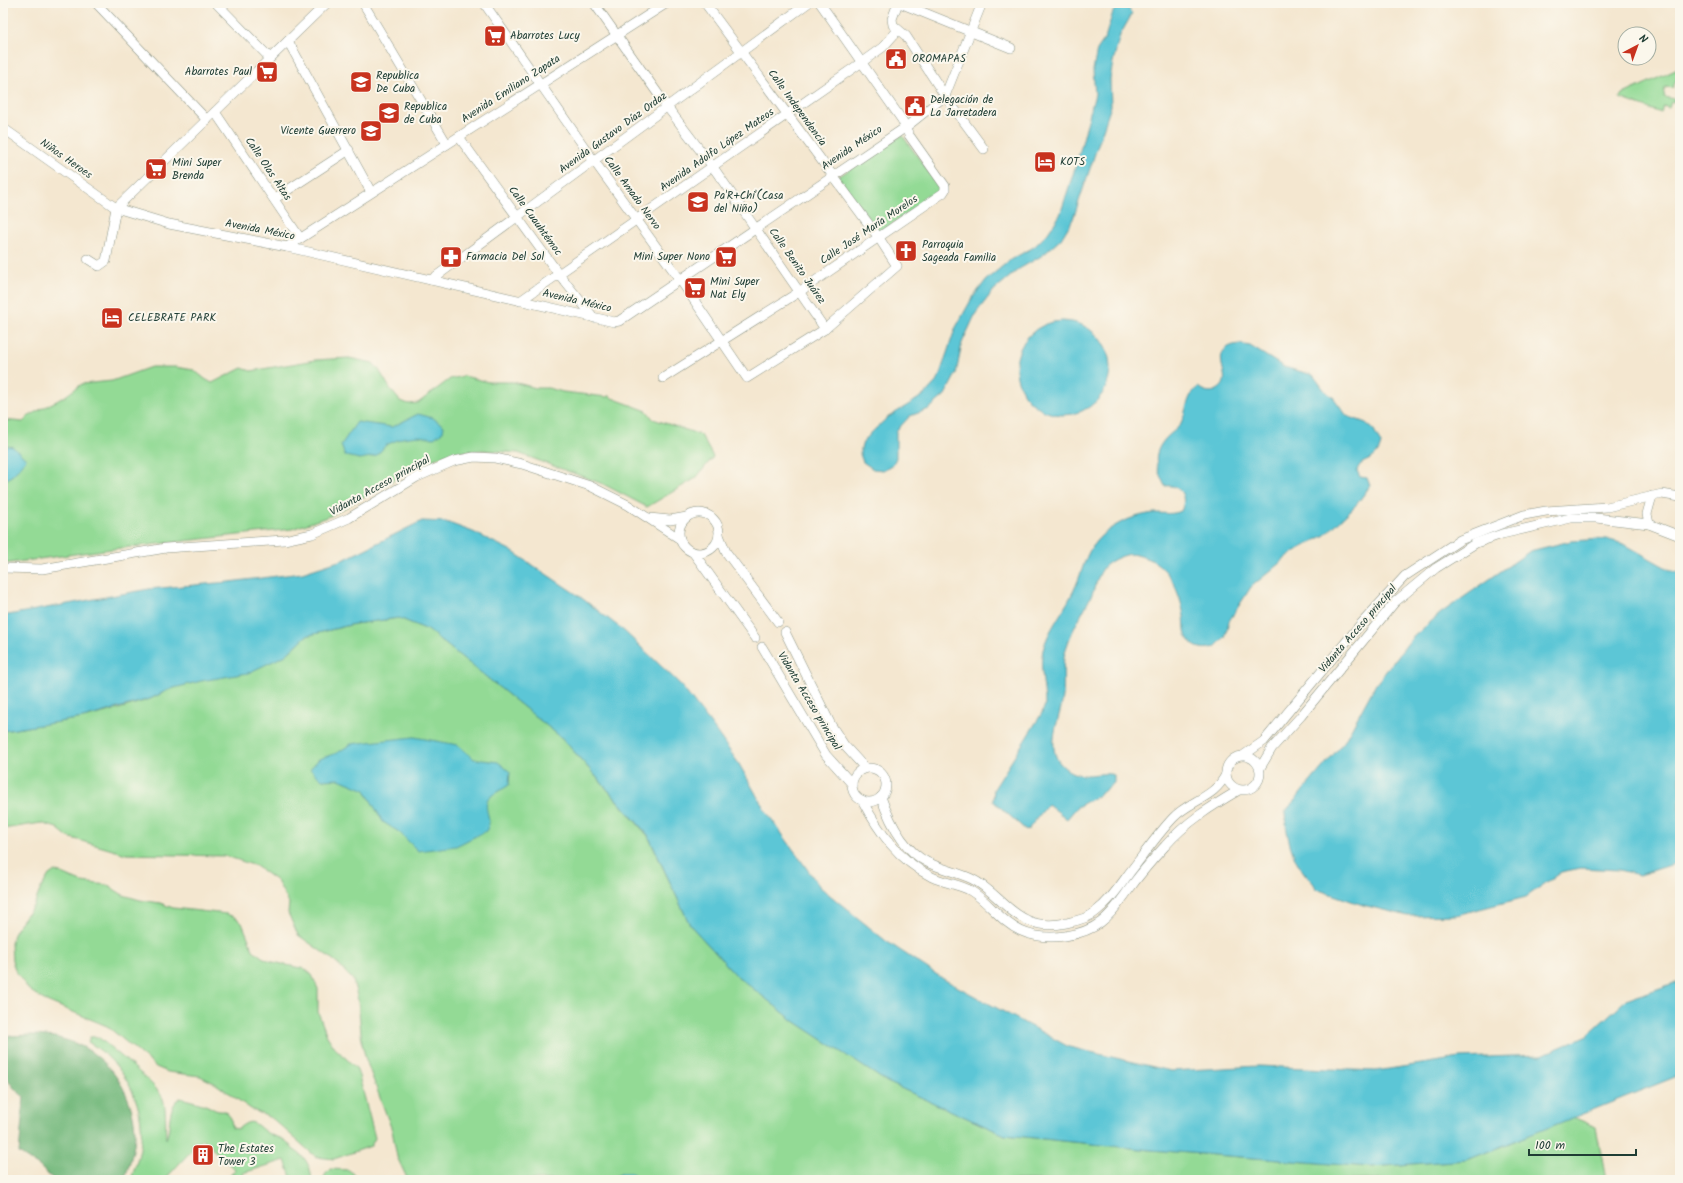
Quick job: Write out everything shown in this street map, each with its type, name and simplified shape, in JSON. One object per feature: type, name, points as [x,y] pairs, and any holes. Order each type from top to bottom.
[{"type":"street","points":[[96,3],[206,120]]},
{"type":"street","points":[[216,3],[270,58]]},
{"type":"street","points":[[88,259],[99,266],[106,261],[116,208],[327,3]]},
{"type":"street","points":[[363,3],[447,144]]},
{"type":"street","name":"Calle Amado Nervo","points":[[484,3],[594,161],[681,281],[747,378],[826,329]]},
{"type":"street","name":"Calle Benito Juárez","points":[[594,3],[668,108],[713,167],[826,329]]},
{"type":"street","name":"Avenida Emiliano Zapata","points":[[287,247],[667,3]]},
{"type":"street","name":"Calle Independencia","points":[[705,3],[879,238],[897,266],[826,329]]},
{"type":"street","name":"Avenida Gustavo Díaz Ordaz","points":[[431,280],[668,108],[808,3]]},
{"type":"street","points":[[820,3],[906,127]]},
{"type":"street","points":[[984,149],[945,96],[906,36],[893,25],[892,19],[899,3],[1011,48]]},
{"type":"street","name":"Avenida México","points":[[116,208],[169,224],[287,247],[594,318],[614,322],[620,321],[906,127],[945,96],[982,3]]},
{"type":"street","name":"Avenida Adolfo López Mateos","points":[[520,301],[883,47],[898,30]]},
{"type":"street","points":[[288,41],[350,150],[371,192]]},
{"type":"street","name":"Calle Olas Altas","points":[[215,112],[300,238]]},
{"type":"street","name":"Calle José María Morelos","points":[[663,378],[800,292],[946,190],[945,186],[906,127]]},
{"type":"street","name":"Niños Heroes","points":[[3,128],[116,208]]},
{"type":"street","name":"Calle Cuauhtémoc","points":[[459,137],[558,273],[594,318]]},
{"type":"street","points":[[274,199],[350,150]]},
{"type":"street","name":"Vidanta Acceso principal","points":[[3,568],[42,569],[166,548],[284,540],[312,534],[349,518],[418,477],[454,461],[474,457],[495,458],[558,475],[590,486],[649,518],[666,531],[680,539]]},
{"type":"street","points":[[852,784],[855,774],[865,768],[875,769],[883,776],[885,787],[881,797],[887,816],[902,840],[925,861],[979,882],[1017,915],[1027,920],[1040,925],[1054,925],[1078,920],[1093,914],[1110,899],[1153,841],[1175,816],[1213,792],[1221,785],[1226,774],[1228,764],[1232,759],[1244,755],[1264,741],[1360,625],[1400,581],[1431,558],[1460,540],[1524,515],[1607,507],[1662,494],[1680,497]]},
{"type":"street","points":[[1649,524],[1647,514],[1652,496]]},
{"type":"street","points":[[649,518],[670,520],[700,513],[706,514],[716,522],[719,535],[726,552],[778,622]]},
{"type":"street","points":[[687,517],[680,526],[680,539],[683,545],[693,552],[756,638]]},
{"type":"street","name":"Vidanta Acceso principal","points":[[762,647],[826,755],[852,784],[854,794],[862,800],[877,828],[892,847],[913,866],[933,878],[967,889],[979,896],[1012,926],[1021,931],[1053,938],[1082,933],[1101,923],[1112,912],[1150,863],[1179,831],[1197,816],[1240,790],[1251,788],[1256,785],[1261,774],[1260,768],[1272,748],[1302,716],[1367,634],[1395,602],[1413,585],[1436,568],[1476,543],[1502,534],[1571,518],[1596,518],[1649,524],[1680,536]]},
{"type":"street","points":[[693,552],[699,553],[710,550],[714,546],[719,535]]},
{"type":"street","points":[[785,632],[830,725],[844,746],[865,768]]},
{"type":"street","points":[[1244,755],[1254,759],[1260,768]]},
{"type":"street","points":[[1226,774],[1230,784],[1240,790]]},
{"type":"street","points":[[862,800],[872,801],[881,797]]},
{"type":"green space","points":[[1680,68],[1673,88],[1665,87],[1664,97],[1675,99],[1674,103],[1671,102],[1669,108],[1663,106],[1661,113],[1620,98],[1621,95]]},
{"type":"green space","points":[[902,135],[942,190],[879,233],[838,177]]},
{"type":"green space","points":[[349,358],[373,363],[400,401],[409,404],[418,403],[450,379],[464,376],[488,382],[513,382],[536,388],[548,388],[563,392],[607,397],[609,395],[612,398],[647,411],[653,419],[701,435],[713,457],[696,478],[647,507],[603,484],[518,453],[482,450],[449,453],[416,467],[330,516],[292,529],[104,550],[3,564],[3,420],[23,422],[30,415],[64,397],[82,384],[112,381],[151,367],[175,367],[194,370],[212,383],[242,368],[251,371],[315,360]]},
{"type":"green space","points":[[399,618],[428,630],[562,738],[648,836],[690,925],[736,975],[794,1021],[887,1082],[1005,1135],[1151,1150],[1370,1167],[1467,1160],[1573,1117],[1596,1127],[1606,1180],[408,1180],[397,1157],[392,1130],[366,1060],[362,1043],[358,1000],[353,980],[335,961],[298,935],[288,913],[289,903],[277,881],[256,866],[226,856],[126,854],[68,837],[57,828],[41,823],[3,829],[3,731],[83,718],[119,709],[150,699],[170,689],[286,655],[306,636],[354,624]]},
{"type":"green space","points":[[55,871],[81,882],[107,885],[123,895],[140,900],[160,903],[173,908],[227,914],[238,919],[242,923],[253,950],[262,957],[273,962],[305,969],[312,975],[318,989],[318,1012],[327,1036],[335,1048],[356,1068],[359,1076],[375,1138],[371,1146],[334,1159],[316,1157],[273,1119],[251,1109],[216,1084],[200,1076],[168,1072],[156,1067],[107,1026],[44,1000],[29,990],[15,970],[12,960],[11,943],[16,929],[34,905],[41,888],[49,875]]},
{"type":"green space","points":[[35,1035],[62,1039],[77,1044],[91,1052],[114,1074],[123,1087],[133,1117],[135,1133],[133,1151],[124,1180],[54,1180],[39,1166],[19,1153],[24,1097],[13,1087],[3,1071],[3,1036]]},
{"type":"green space","points":[[90,1037],[98,1037],[134,1067],[153,1085],[159,1093],[163,1099],[165,1109],[166,1139],[171,1112],[176,1102],[180,1098],[196,1102],[216,1110],[225,1111],[231,1118],[232,1128],[238,1129],[251,1122],[269,1134],[287,1142],[305,1159],[309,1166],[312,1180],[292,1180],[285,1160],[243,1173],[245,1180],[226,1180],[235,1170],[202,1139],[167,1177],[170,1180],[131,1180],[141,1141],[139,1111],[135,1097],[129,1084],[111,1060],[88,1042]]},
{"type":"green space","points":[[330,1169],[349,1170],[360,1180],[323,1180]]},
{"type":"water","points":[[1119,5],[1127,6],[1132,14],[1120,35],[1110,79],[1111,106],[1073,219],[1061,239],[1043,255],[1019,269],[994,290],[976,313],[962,343],[956,374],[945,395],[929,409],[910,416],[896,431],[896,458],[893,464],[883,470],[873,469],[863,462],[860,454],[862,444],[887,418],[924,395],[938,380],[955,329],[971,300],[986,280],[1010,260],[1034,247],[1048,233],[1060,215],[1077,162],[1095,94],[1093,70],[1097,50],[1105,38],[1113,12]]},
{"type":"water","points":[[1063,321],[1081,325],[1096,335],[1106,350],[1110,368],[1106,386],[1096,401],[1081,411],[1063,415],[1045,411],[1030,401],[1020,386],[1016,368],[1020,350],[1030,335],[1045,325]]},
{"type":"water","points":[[1239,344],[1250,346],[1284,367],[1313,375],[1325,391],[1333,397],[1347,416],[1366,423],[1374,430],[1381,444],[1379,451],[1372,458],[1361,464],[1357,471],[1360,477],[1367,478],[1370,486],[1356,505],[1325,535],[1293,552],[1251,587],[1229,621],[1225,637],[1215,647],[1199,648],[1189,641],[1185,632],[1184,616],[1177,590],[1168,574],[1155,562],[1147,558],[1129,554],[1109,562],[1105,566],[1072,632],[1066,648],[1063,663],[1063,697],[1054,737],[1054,746],[1055,754],[1059,761],[1071,772],[1084,775],[1114,775],[1114,783],[1099,795],[1077,807],[1067,819],[1048,804],[1027,831],[993,801],[994,789],[1042,713],[1045,705],[1042,657],[1048,636],[1071,596],[1092,546],[1099,538],[1120,523],[1142,515],[1181,511],[1184,501],[1181,492],[1175,487],[1165,486],[1159,472],[1156,460],[1159,448],[1168,436],[1180,425],[1189,399],[1198,387],[1202,390],[1213,392],[1221,387],[1224,383],[1221,357],[1223,352],[1232,345]]},
{"type":"water","points":[[418,414],[433,418],[444,426],[443,432],[434,438],[418,436],[402,438],[386,445],[376,456],[360,459],[345,456],[341,445],[357,422],[392,427]]},
{"type":"water","points":[[8,446],[13,447],[26,459],[14,474],[3,482],[3,448]]},
{"type":"water","points":[[422,521],[446,522],[473,532],[510,550],[579,596],[623,630],[679,683],[713,727],[739,764],[765,810],[820,887],[886,941],[945,980],[1069,1047],[1171,1071],[1258,1066],[1376,1071],[1460,1058],[1542,1055],[1586,1036],[1626,1000],[1680,981],[1680,1075],[1467,1160],[1370,1167],[1151,1150],[1005,1135],[887,1082],[794,1021],[736,975],[690,925],[648,835],[562,738],[428,630],[399,618],[354,624],[306,636],[286,655],[248,673],[201,681],[170,689],[150,699],[83,718],[3,731],[3,616],[149,589],[229,582],[302,573],[345,559]]},
{"type":"water","points":[[1606,539],[1624,544],[1672,571],[1680,573],[1680,862],[1639,875],[1619,870],[1581,868],[1561,872],[1526,897],[1456,915],[1408,916],[1363,905],[1316,889],[1313,882],[1300,867],[1293,853],[1288,837],[1285,812],[1344,742],[1376,684],[1412,638],[1441,613],[1530,551],[1571,541]]},
{"type":"water","points":[[414,737],[458,745],[474,759],[498,762],[510,772],[509,785],[492,795],[487,801],[486,805],[489,822],[486,831],[456,846],[418,851],[399,832],[383,822],[365,790],[339,779],[322,780],[310,769],[319,759],[337,753],[351,744]]},
{"type":"water","points":[[623,1173],[632,1173],[640,1180],[606,1180]]},
{"type":"place","name":"Abarrotes Lucy","points":[[495,36]]},
{"type":"place","name":"OROMAPAS","points":[[896,59]]},
{"type":"place","name":"Abarrotes Paul","points":[[267,72]]},
{"type":"place","name":"Republica De Cuba","points":[[361,82]]},
{"type":"place","name":"Delegación de La Jarretadera","points":[[915,106]]},
{"type":"place","name":"Republica de Cuba","points":[[389,113]]},
{"type":"place","name":"Vicente Guerrero","points":[[371,131]]},
{"type":"place","name":"KOTS","points":[[1045,162]]},
{"type":"place","name":"Mini Super Brenda","points":[[156,169]]},
{"type":"place","name":"Pa'R+Chi'(Casa del Niño)","points":[[698,202]]},
{"type":"place","name":"Parroquia Sageada Familia","points":[[906,251]]},
{"type":"place","name":"Farmacia Del Sol","points":[[451,257]]},
{"type":"place","name":"Mini Super Nono","points":[[726,257]]},
{"type":"place","name":"Mini Super Nat Ely","points":[[695,288]]},
{"type":"place","name":"CELEBRATE PARK","points":[[112,318]]},
{"type":"place","name":"The Estates Tower 3","points":[[203,1155]]}]
